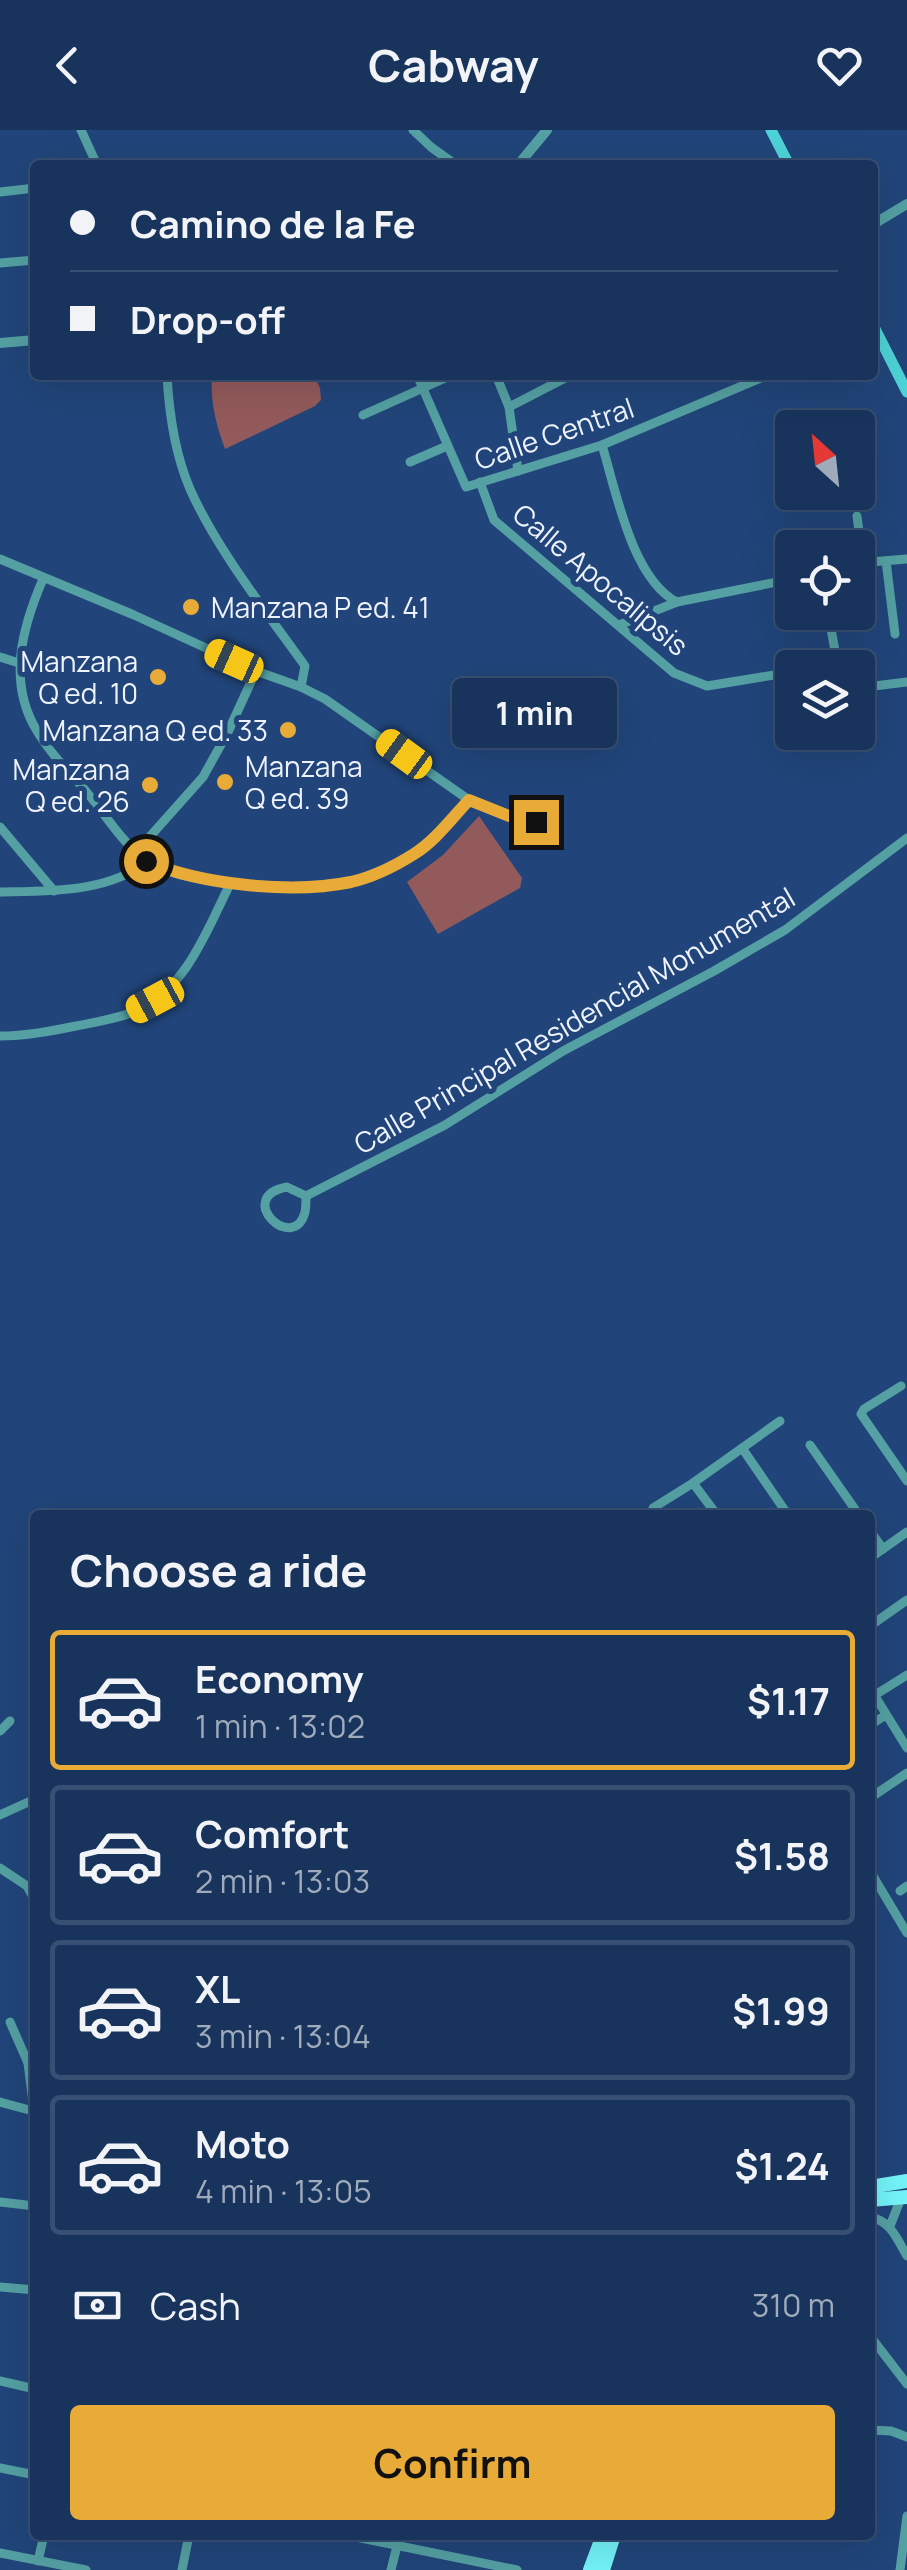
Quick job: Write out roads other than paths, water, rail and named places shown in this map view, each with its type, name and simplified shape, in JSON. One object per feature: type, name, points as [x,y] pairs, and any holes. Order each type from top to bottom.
[{"type":"main road","points":[[770,130],[782,160]]},
{"type":"main road","points":[[878,337],[907,392]]},
{"type":"main road","points":[[875,2186],[907,2181]]},
{"type":"main road","points":[[875,2200],[904,2197]]},
{"type":"main road","points":[[590,2570],[601,2540]]},
{"type":"main road","points":[[603,2570],[612,2540]]},
{"type":"street","points":[[82,130],[95,160]]},
{"type":"street","points":[[413,130],[449,160]]},
{"type":"street","points":[[522,160],[548,130]]},
{"type":"street","points":[[0,192],[30,189]]},
{"type":"street","points":[[878,221],[907,204]]},
{"type":"street","points":[[0,263],[30,260]]},
{"type":"street","points":[[0,343],[30,340]]},
{"type":"street","points":[[167,380],[168,406],[189,487],[218,541],[305,666],[300,687]]},
{"type":"street","points":[[410,462],[447,446],[420,380]]},
{"type":"street","points":[[363,414],[441,380]]},
{"type":"street","points":[[498,380],[509,407],[518,471]]},
{"type":"street","points":[[509,407],[562,380]]},
{"type":"street","name":"Calle Central","points":[[447,446],[466,487],[602,444],[756,380]]},
{"type":"street","points":[[602,444],[640,563],[657,587],[678,602]]},
{"type":"street","name":"Calle Apocalipsis","points":[[480,482],[494,520],[674,673],[699,684],[775,675]]},
{"type":"street","points":[[858,516],[859,530]]},
{"type":"street","points":[[0,559],[325,699],[469,800],[536,822]]},
{"type":"street","points":[[875,561],[907,559]]},
{"type":"street","points":[[886,561],[895,634]]},
{"type":"street","points":[[43,579],[22,636],[19,663],[24,702],[51,752],[146,861],[168,871],[230,884],[353,881],[418,852],[469,800]]},
{"type":"street","points":[[619,625],[678,602],[775,582]]},
{"type":"street","points":[[0,657],[19,663]]},
{"type":"street","points":[[137,851],[203,777],[256,671]]},
{"type":"street","points":[[875,686],[907,682]]},
{"type":"street","points":[[0,827],[54,890]]},
{"type":"street","name":"Calle Principal Residencial Monumental","points":[[306,1196],[445,1126],[563,1050],[784,930],[907,838]]},
{"type":"street","points":[[0,892],[54,890],[107,881],[129,874],[146,861]]},
{"type":"street","points":[[0,1036],[111,1020],[155,1000],[188,965],[230,884]]},
{"type":"street","points":[[287,1187],[306,1196],[304,1217],[294,1226],[280,1226],[266,1213],[267,1200],[275,1190],[287,1187]]},
{"type":"street","points":[[901,1386],[861,1414],[907,1481]]},
{"type":"street","points":[[653,1508],[780,1421]]},
{"type":"street","points":[[810,1445],[855,1510]]},
{"type":"street","points":[[742,1448],[785,1510]]},
{"type":"street","points":[[895,1464],[907,1455]]},
{"type":"street","points":[[693,1483],[714,1510]]},
{"type":"street","points":[[875,1555],[907,1532]]},
{"type":"street","points":[[875,1538],[883,1549]]},
{"type":"street","points":[[875,1622],[907,1600]]},
{"type":"street","points":[[875,1690],[907,1674]]},
{"type":"street","points":[[875,1697],[906,1747]]},
{"type":"street","points":[[875,1722],[886,1715]]},
{"type":"street","points":[[0,1731],[10,1721]]},
{"type":"street","points":[[875,1795],[907,1773]]},
{"type":"street","points":[[0,1814],[30,1800]]},
{"type":"street","points":[[0,1868],[30,1892]]},
{"type":"street","points":[[875,1879],[907,1933]]},
{"type":"street","points":[[10,2022],[30,2058]]},
{"type":"street","points":[[0,2102],[30,2113]]},
{"type":"street","points":[[890,2226],[904,2197]]},
{"type":"street","points":[[0,2202],[30,2205]]},
{"type":"street","points":[[875,2218],[890,2226],[907,2256]]},
{"type":"street","points":[[0,2286],[30,2289]]},
{"type":"street","points":[[875,2344],[907,2384]]},
{"type":"street","points":[[0,2381],[30,2387]]},
{"type":"street","points":[[875,2430],[907,2437]]},
{"type":"street","points":[[0,2468],[30,2474]]},
{"type":"street","points":[[900,2570],[907,2516]]},
{"type":"street","points":[[38,2561],[43,2540]]},
{"type":"street","points":[[182,2570],[188,2540]]},
{"type":"street","points":[[370,2540],[516,2570]]},
{"type":"street","points":[[391,2570],[397,2546]]},
{"type":"street","points":[[0,2553],[82,2570]]},
{"type":"place","name":"Manzana P ed. 41","points":[[191,607]]},
{"type":"place","name":"Manzana Q ed. 10","points":[[158,677]]},
{"type":"place","name":"Manzana Q ed. 33","points":[[288,730]]},
{"type":"place","name":"Manzana Q ed. 39","points":[[225,782]]},
{"type":"place","name":"Manzana Q ed. 26","points":[[150,785]]}]
